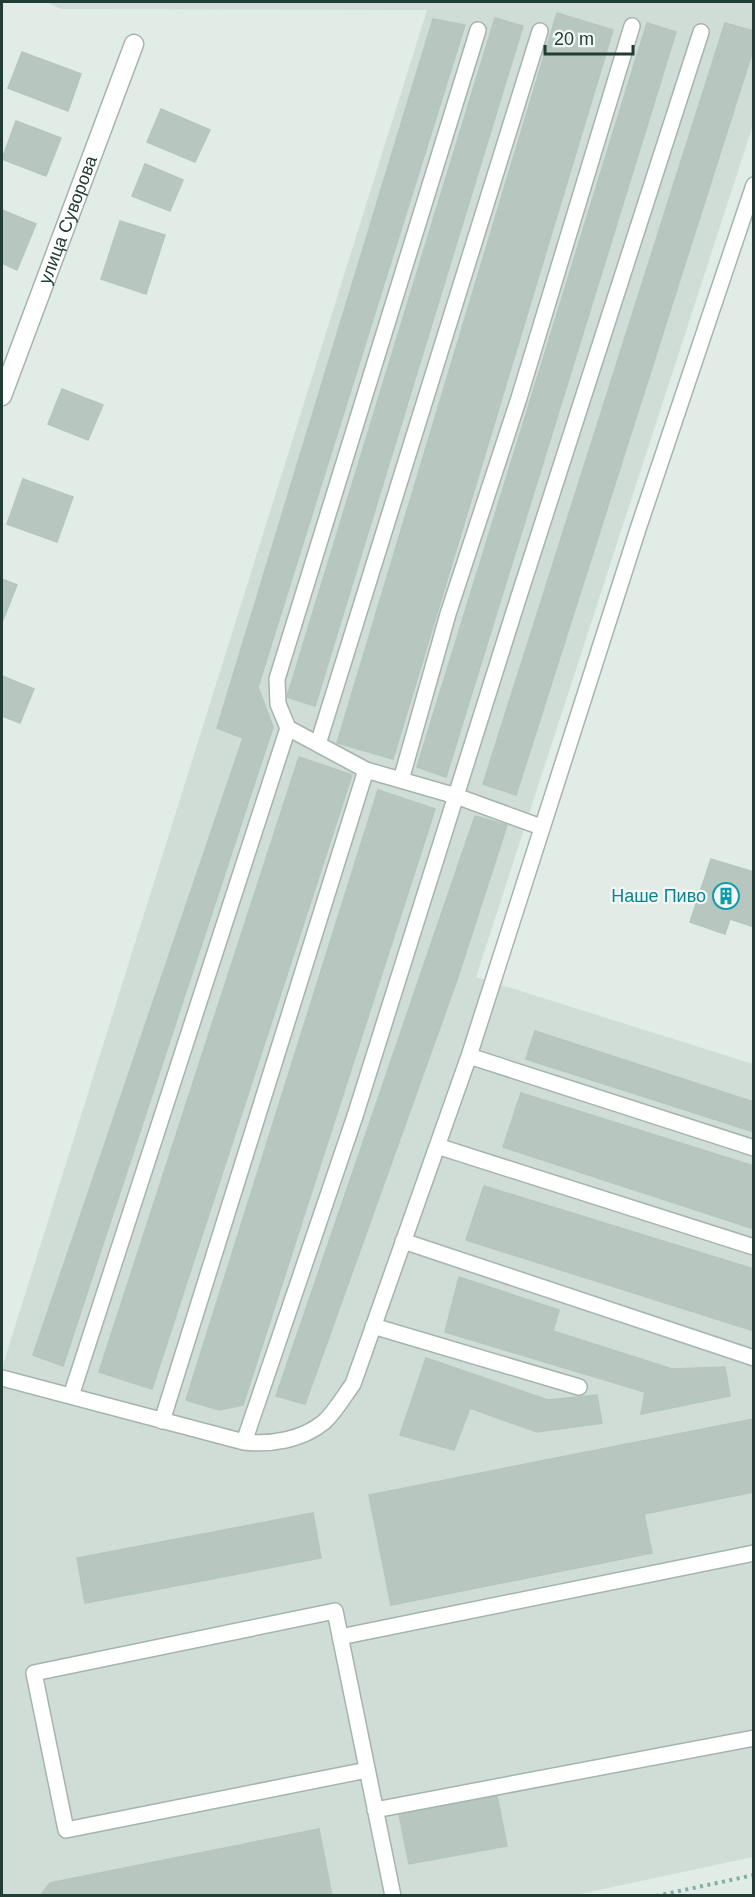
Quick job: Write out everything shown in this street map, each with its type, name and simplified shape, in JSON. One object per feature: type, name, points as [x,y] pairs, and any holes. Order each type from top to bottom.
[{"type":"street","name":"улица Суворова","points":[[2,396],[134,44]]},
{"type":"lane","points":[[401,780],[448,614],[519,398],[632,26]]},
{"type":"lane","points":[[478,30],[277,679],[278,704],[288,728],[366,770],[456,796],[542,827]]},
{"type":"lane","points":[[318,744],[540,31]]},
{"type":"lane","points":[[244,1442],[355,1116],[701,32]]},
{"type":"lane","points":[[2,1378],[258,1444],[297,1438],[325,1421],[353,1384],[469,1056],[638,529],[753,185]]},
{"type":"lane","points":[[71,1396],[288,728]]},
{"type":"lane","points":[[162,1421],[366,770]]},
{"type":"lane","points":[[469,1056],[753,1148]]},
{"type":"lane","points":[[437,1146],[753,1247]]},
{"type":"lane","points":[[403,1241],[753,1358]]},
{"type":"lane","points":[[373,1326],[579,1387]]},
{"type":"lane","points":[[340,1637],[753,1553]]},
{"type":"lane","points":[[367,1770],[66,1830],[34,1673],[335,1611],[393,1896]]},
{"type":"lane","points":[[375,1810],[753,1738]]},
{"type":"path","points":[[656,1896],[753,1875]]},
{"type":"shaded area","points":[[46,2],[753,2],[753,125],[476,977],[753,1064],[753,1857],[571,1896],[2,1896],[2,1368],[427,10],[61,9]]},
{"type":"building","points":[[557,13],[613,30],[393,759],[337,743]]},
{"type":"building","points":[[495,18],[523,26],[315,706],[287,697]]},
{"type":"building","points":[[433,19],[465,25],[258,687],[273,727],[63,1366],[33,1355],[243,738],[217,728]]},
{"type":"building","points":[[647,23],[676,32],[446,777],[417,767]]},
{"type":"building","points":[[725,23],[754,31],[754,47],[516,795],[483,784]]},
{"type":"building","points":[[22,52],[81,74],[68,111],[8,88]]},
{"type":"building","points":[[161,109],[210,130],[195,162],[147,142]]},
{"type":"building","points":[[16,121],[61,138],[46,176],[2,159]]},
{"type":"building","points":[[145,164],[183,180],[170,211],[132,196]]},
{"type":"building","points":[[2,210],[36,224],[17,270],[2,263]]},
{"type":"building","points":[[120,221],[165,235],[146,294],[101,279]]},
{"type":"building","points":[[62,389],[103,405],[88,440],[48,424]]},
{"type":"building","points":[[23,479],[73,497],[57,542],[7,524]]},
{"type":"building","points":[[2,579],[17,585],[3,620],[2,620]]},
{"type":"building","points":[[2,676],[34,689],[20,723],[2,716]]},
{"type":"building","points":[[299,757],[352,775],[152,1389],[99,1372]]},
{"type":"building","points":[[378,790],[435,809],[243,1405],[219,1410],[186,1400]]},
{"type":"building","points":[[475,816],[507,825],[458,977],[305,1404],[276,1396]]},
{"type":"building","name":"Наше Пиво","points":[[711,859],[754,872],[754,927],[730,919],[725,934],[690,922]]},
{"type":"building","points":[[535,1031],[754,1102],[754,1132],[526,1059]]},
{"type":"building","points":[[521,1093],[754,1166],[754,1229],[503,1147]]},
{"type":"building","points":[[484,1186],[754,1269],[754,1331],[466,1240]]},
{"type":"building","points":[[459,1277],[559,1310],[553,1331],[672,1369],[725,1367],[730,1396],[641,1414],[645,1392],[445,1332]]},
{"type":"building","points":[[426,1358],[548,1400],[597,1395],[602,1423],[537,1432],[470,1408],[454,1450],[400,1435]]},
{"type":"building","points":[[754,1419],[754,1492],[644,1514],[652,1553],[391,1605],[369,1495]]},
{"type":"building","points":[[313,1513],[321,1558],[85,1603],[77,1558]]},
{"type":"building","points":[[497,1796],[507,1846],[409,1864],[399,1814]]},
{"type":"building","points":[[319,1829],[332,1896],[40,1896],[50,1883]]},
{"type":"place","name":"Наше Пиво","points":[[726,896]]}]
